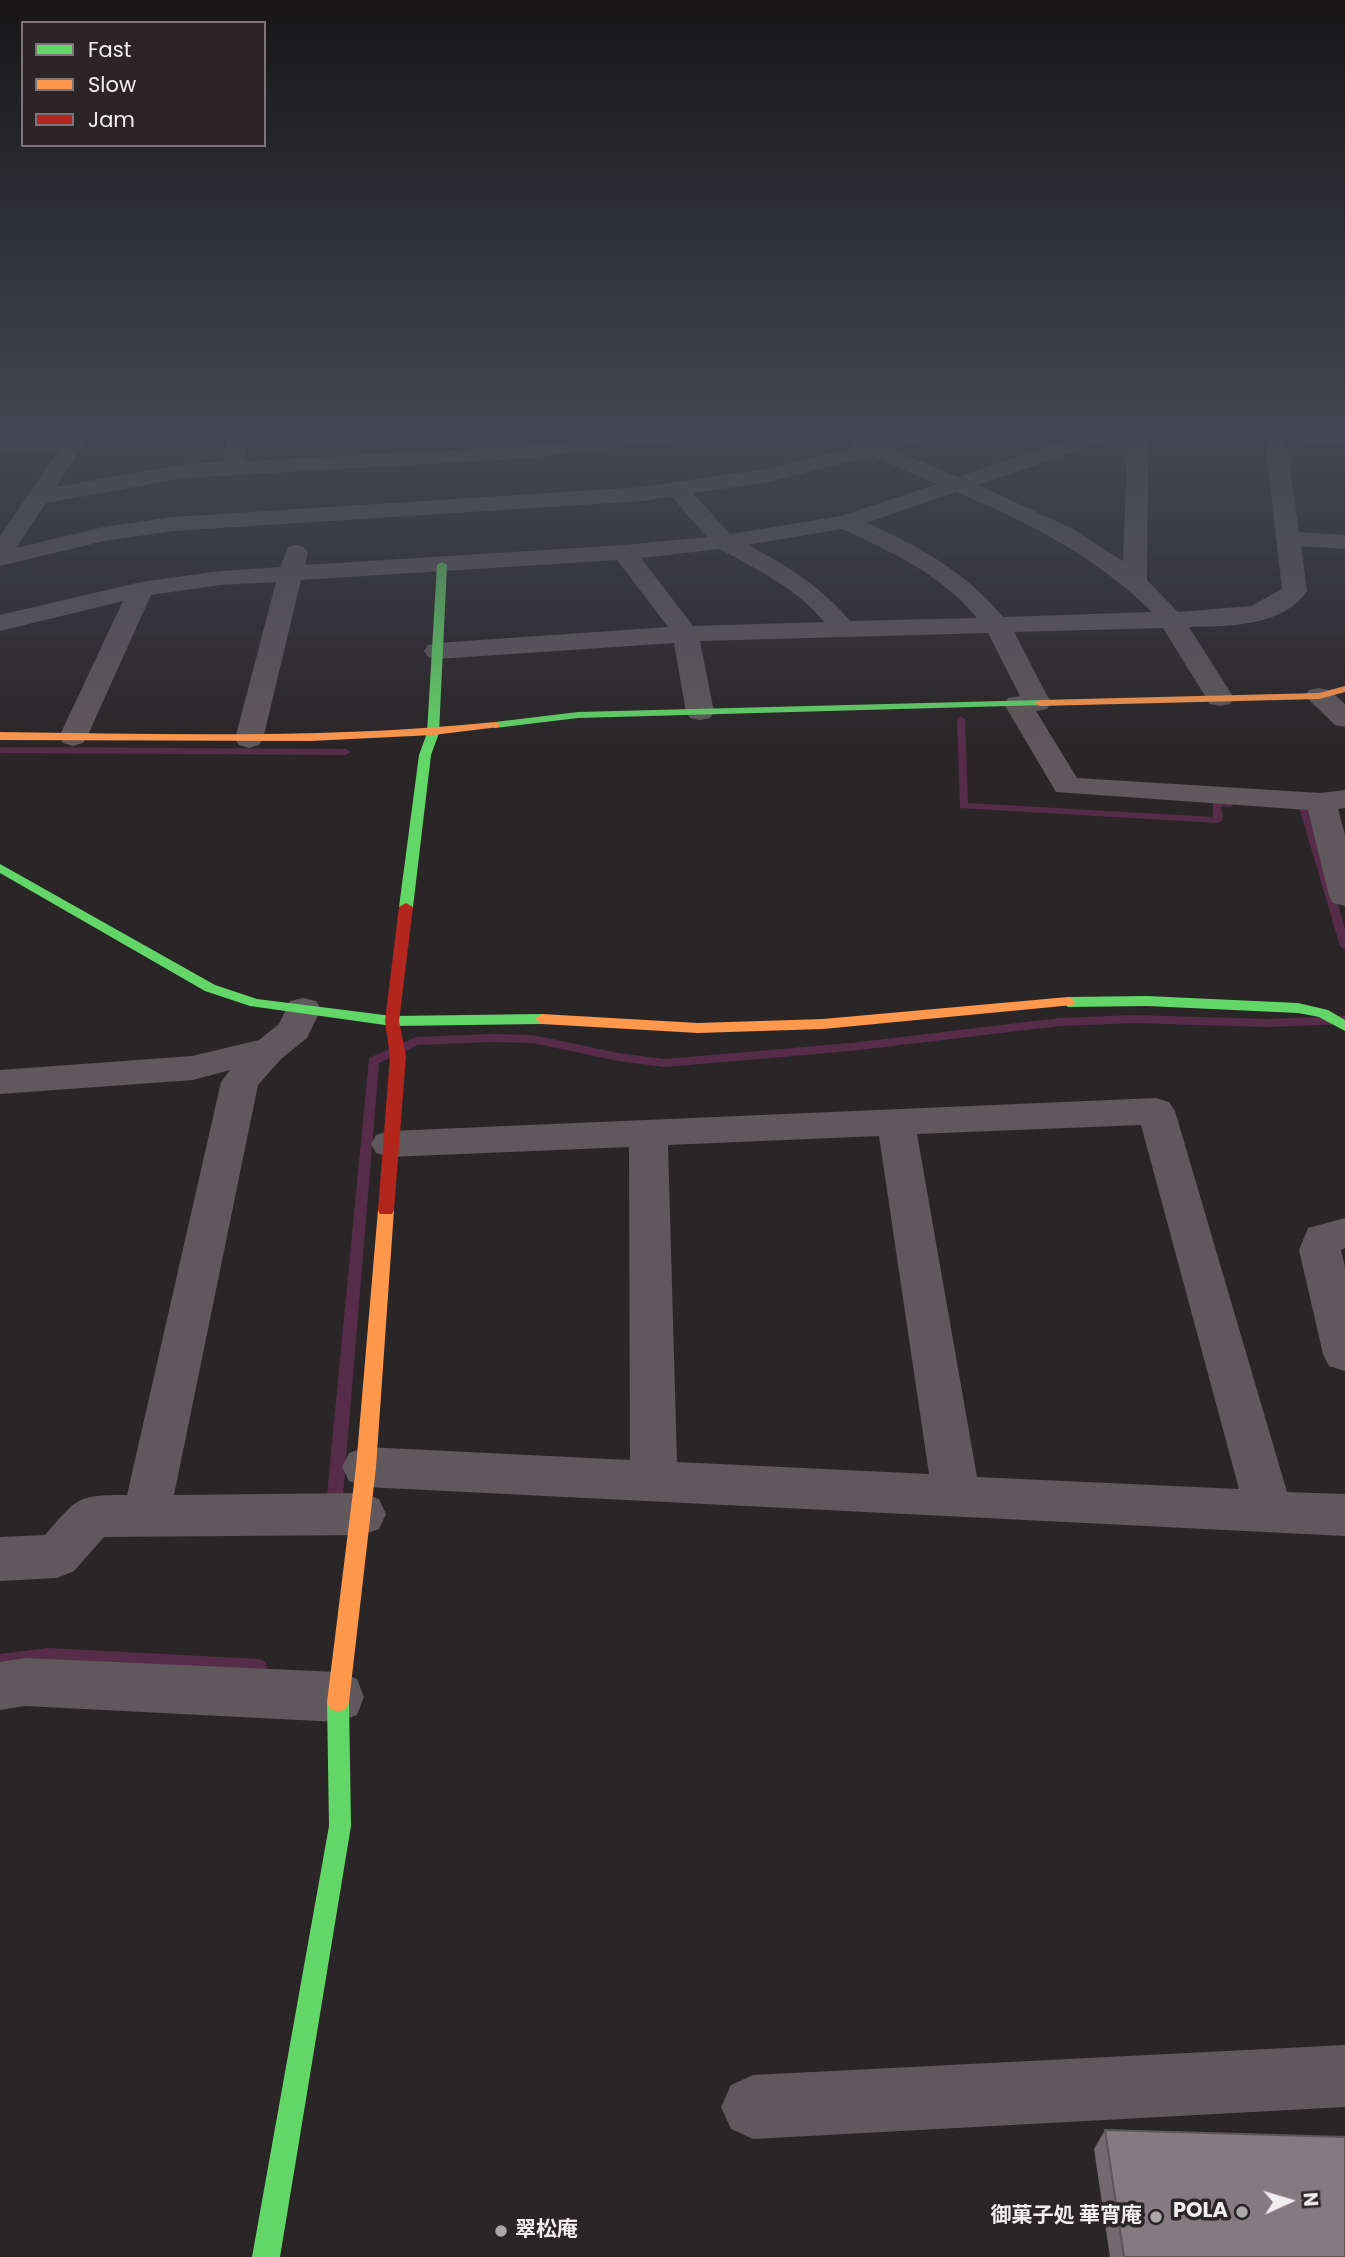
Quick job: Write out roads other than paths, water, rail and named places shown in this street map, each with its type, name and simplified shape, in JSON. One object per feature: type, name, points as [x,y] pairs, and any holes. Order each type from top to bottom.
[{"type":"street","points":[[0,556],[6,538]]},
{"type":"street","points":[[0,556],[84,538]]},
{"type":"street","points":[[249,738],[300,538]]},
{"type":"street","points":[[721,538],[804,590],[826,608],[843,629]]},
{"type":"street","points":[[0,623],[141,589],[220,578],[624,552],[746,538]]},
{"type":"street","points":[[881,538],[921,556],[968,591],[996,624],[1027,703],[1068,786],[1333,800],[1345,896]]},
{"type":"street","points":[[1069,538],[1135,582],[1168,618],[1220,698]]},
{"type":"street","points":[[1135,582],[1136,538]]},
{"type":"street","points":[[437,651],[686,634],[1226,618],[1255,614],[1280,606],[1295,591],[1289,538]]},
{"type":"street","points":[[1294,538],[1345,542]]},
{"type":"street","points":[[624,552],[686,634],[700,712]]},
{"type":"street","points":[[266,2257],[340,1826],[338,1697],[362,1514],[398,1056],[394,1029],[425,755],[433,733],[442,565]]},
{"type":"street","points":[[73,737],[141,589]]},
{"type":"street","points":[[0,736],[347,738],[433,733],[578,715],[1220,698],[1337,703]]},
{"type":"street","points":[[0,868],[210,988],[255,1003],[303,1009],[394,1029],[522,1018],[698,1028],[796,1025],[1091,1001],[1147,1001],[1336,1015]]},
{"type":"street","points":[[146,1516],[240,1082],[268,1051],[294,1030],[303,1009]]},
{"type":"street","points":[[0,1082],[194,1068],[249,1052],[268,1051]]},
{"type":"street","points":[[390,1144],[1156,1111],[1269,1511]]},
{"type":"street","points":[[896,1122],[956,1496]]},
{"type":"street","points":[[648,1132],[654,1482]]},
{"type":"street","points":[[1345,1233],[1323,1239],[1320,1250],[1345,1354]]},
{"type":"street","points":[[366,1467],[1345,1515]]},
{"type":"street","points":[[0,1559],[57,1556],[92,1516],[362,1514]]},
{"type":"street","points":[[0,1686],[25,1682],[338,1697]]},
{"type":"street","points":[[753,2107],[1345,2076]]},
{"type":"waterway","points":[[961,719],[963,806],[1218,820],[1216,803],[1230,804]]},
{"type":"waterway","points":[[0,750],[346,752]]},
{"type":"waterway","points":[[1308,806],[1304,807],[1345,946]]},
{"type":"waterway","points":[[335,1495],[373,1061],[416,1041],[533,1039],[618,1057],[665,1063],[851,1047],[1060,1022],[1134,1019],[1267,1023],[1345,1020]]},
{"type":"waterway","points":[[0,1662],[48,1656],[259,1667]]},
{"type":"place","name":"POLA","points":[[1242,2212]]},
{"type":"place","name":"御菓子処 華宵庵","points":[[1156,2217]]},
{"type":"place","name":"翠松庵","points":[[501,2231]]}]
